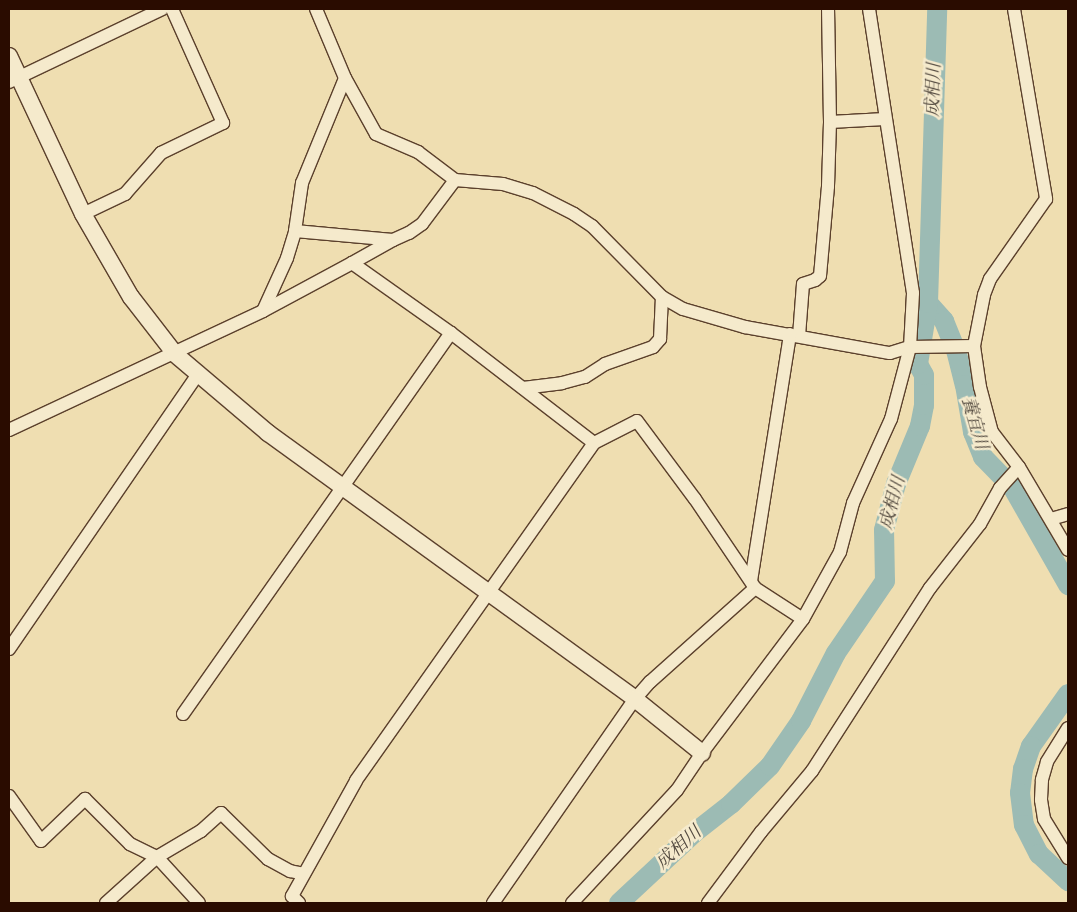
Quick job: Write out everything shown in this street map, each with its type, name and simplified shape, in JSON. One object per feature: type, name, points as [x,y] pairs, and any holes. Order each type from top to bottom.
[{"type":"street","points":[[14,80],[162,9]]},
{"type":"street","points":[[83,214],[124,194],[161,153],[223,123],[172,9]]},
{"type":"street","points":[[316,9],[345,78],[376,134],[418,152],[455,180],[503,184],[534,193],[574,214],[592,226],[662,297],[683,309],[745,327],[890,354],[910,347],[974,346]]},
{"type":"street","points":[[493,903],[635,699],[650,682],[753,584],[803,284],[820,276],[828,186],[830,122],[828,9]]},
{"type":"street","points":[[572,903],[677,790],[702,752],[803,619],[840,552],[854,503],[891,419],[910,347],[913,293],[869,9]]},
{"type":"street","points":[[1014,9],[1046,199],[990,279],[984,295],[974,346],[988,421],[997,440],[1020,467],[1068,550]]},
{"type":"street","points":[[9,56],[14,80],[83,214],[131,297],[175,354],[197,375],[268,433],[635,699],[702,752]]},
{"type":"street","points":[[263,311],[287,258],[295,231],[302,183],[345,78]]},
{"type":"street","points":[[830,122],[885,119]]},
{"type":"street","points":[[9,430],[175,354],[263,311],[422,224],[455,180]]},
{"type":"street","points":[[295,231],[393,240]]},
{"type":"street","points":[[352,263],[451,333],[594,443]]},
{"type":"street","points":[[523,388],[562,383],[585,377],[604,364],[653,347],[660,339],[662,297]]},
{"type":"street","points":[[183,714],[451,333]]},
{"type":"street","points":[[9,649],[197,375]]},
{"type":"street","points":[[299,903],[292,896],[356,781],[594,443],[637,421],[695,499],[753,584],[803,619]]},
{"type":"street","points":[[708,903],[761,832],[812,771],[930,588],[980,524],[1000,488],[1020,467]]},
{"type":"street","points":[[1051,519],[1068,514]]},
{"type":"street","points":[[1068,728],[1047,762],[1041,800],[1044,819],[1068,858]]},
{"type":"street","points":[[9,796],[41,841],[85,799],[130,844],[157,857],[199,903]]},
{"type":"street","points":[[106,903],[157,857],[202,831],[221,813],[268,859],[290,871],[304,874]]},
{"type":"waterway","name":"成相川","points":[[619,903],[694,833],[731,804],[770,766],[801,721],[836,653],[885,581],[884,530],[896,484],[920,426],[924,405],[924,375],[918,364],[928,303],[937,9]]},
{"type":"waterway","name":"養宜川","points":[[928,303],[944,321],[956,350],[965,385],[973,432],[983,457],[1013,488],[1068,585]]},
{"type":"waterway","name":"養宜川","points":[[1068,694],[1031,746],[1023,769],[1020,793],[1024,825],[1039,854],[1068,881]]}]
